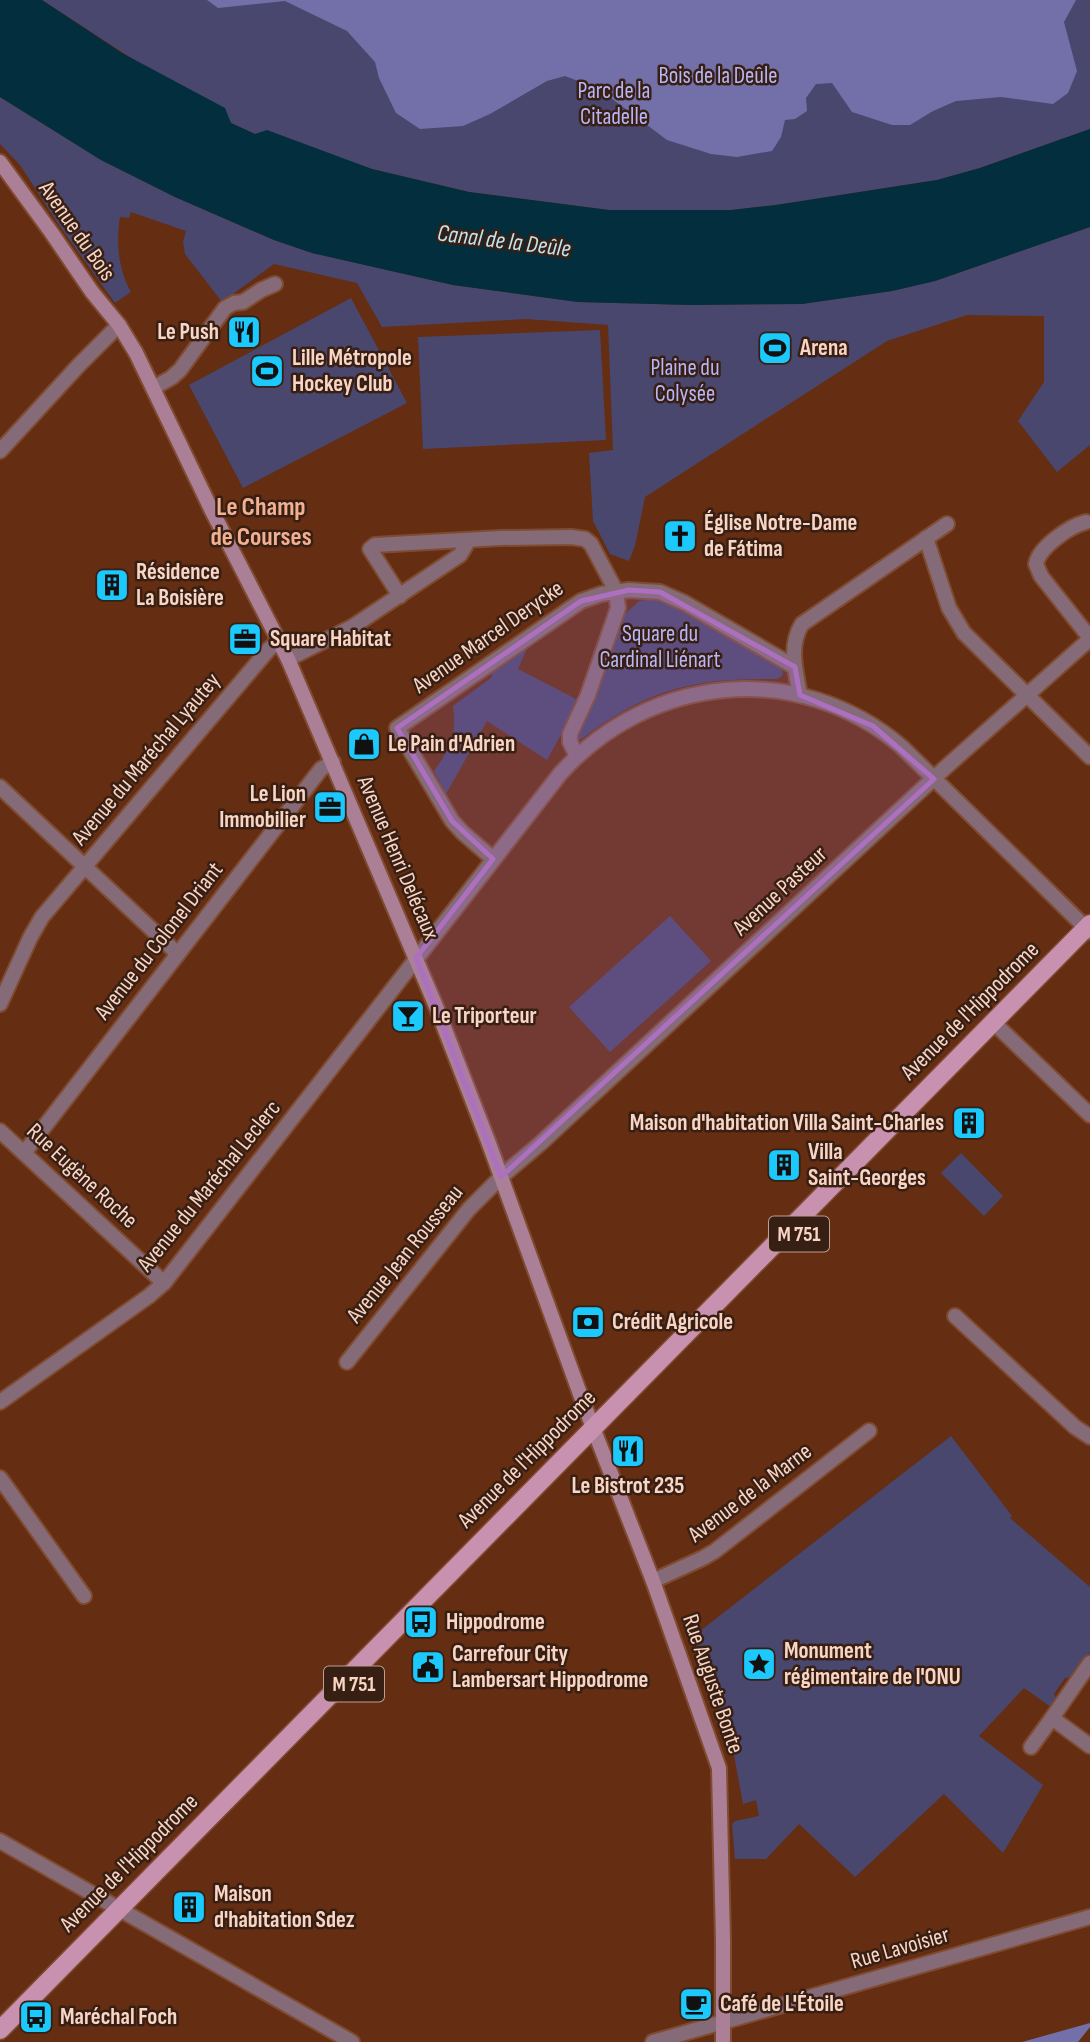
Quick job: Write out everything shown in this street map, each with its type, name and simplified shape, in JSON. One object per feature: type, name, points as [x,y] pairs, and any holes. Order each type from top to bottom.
[{"type":"main road","name":"Avenue de l'Hippodrome","points":[[0,2030],[123,1911],[1089,931]]},
{"type":"main road","name":"Avenue de l'Hippodrome","points":[[1,2042],[123,1911]]},
{"type":"street","name":"Avenue du Bois","points":[[0,162],[118,325]]},
{"type":"street","points":[[153,388],[172,378],[180,370],[225,308],[243,302],[275,284]]},
{"type":"street","name":"Avenue Henri Delécaux","points":[[118,325],[153,388],[288,659],[333,762],[435,1004],[595,1432]]},
{"type":"street","points":[[0,451],[118,325]]},
{"type":"street","points":[[1086,522],[1070,528],[1041,551],[1036,564],[1041,576],[1090,638]]},
{"type":"street","points":[[800,695],[794,645],[802,624],[947,524]]},
{"type":"street","points":[[400,596],[370,549],[378,544],[571,537],[585,539],[595,549],[616,591],[616,615],[588,695],[570,734],[570,742],[576,756]]},
{"type":"street","points":[[926,538],[958,625],[969,639],[1090,757]]},
{"type":"street","points":[[288,659],[352,627],[400,596],[460,555],[467,540]]},
{"type":"street","name":"Avenue Marcel Derycke","points":[[493,859],[452,821],[397,728],[581,601],[601,594],[639,589],[670,595],[795,667]]},
{"type":"street","name":"Avenue Pasteur","points":[[501,1177],[1090,638]]},
{"type":"street","name":"Avenue du Maréchal Lyautey","points":[[0,1004],[30,938],[49,909],[269,649],[279,641]]},
{"type":"street","name":"Avenue du Maréchal Leclerc","points":[[0,1402],[164,1283],[551,785],[576,756],[602,736],[633,716],[656,706],[694,694],[718,690],[767,691],[800,695],[828,703],[873,726],[902,747],[1089,931]]},
{"type":"street","name":"Avenue du Colonel Driant","points":[[24,1153],[321,769],[333,762]]},
{"type":"street","points":[[0,787],[178,954]]},
{"type":"street","points":[[997,1026],[1090,1115]]},
{"type":"street","name":"Rue Eugène Roche","points":[[0,1131],[164,1283]]},
{"type":"street","name":"Avenue Jean Rousseau","points":[[347,1362],[469,1209],[501,1177]]},
{"type":"street","points":[[955,1316],[1075,1427],[1090,1437]]},
{"type":"street","name":"Avenue de la Marne","points":[[653,1581],[710,1555],[869,1431]]},
{"type":"street","name":"Rue Auguste Bonte","points":[[595,1432],[653,1581],[720,1775],[722,2022],[725,2041]]},
{"type":"street","points":[[0,1478],[83,1596]]},
{"type":"street","points":[[1031,1747],[1090,1663]]},
{"type":"street","points":[[1052,1717],[1090,1746]]},
{"type":"street","points":[[0,1841],[352,2042]]},
{"type":"street","name":"Rue Lavoisier","points":[[653,2042],[1090,1917]]},
{"type":"highlighted area","points":[[629,590],[660,592],[795,667],[800,695],[873,726],[934,779],[501,1177],[416,958],[493,859],[452,821],[397,728],[581,601]]},
{"type":"green space","name":"Parc de la Citadelle","points":[[42,0],[1090,0],[1090,129],[980,168],[937,180],[731,210],[609,210],[469,192],[372,169],[255,134],[231,123]]},
{"type":"green space","name":"Bois de la Deûle","points":[[207,0],[1076,0],[1064,22],[1077,71],[1068,93],[1053,104],[1001,97],[956,101],[910,125],[892,125],[852,112],[832,83],[816,84],[806,98],[807,111],[795,119],[785,120],[781,137],[772,151],[737,157],[711,154],[667,140],[599,89],[565,76],[547,81],[490,114],[463,126],[420,129],[396,113],[379,78],[375,62],[347,31],[285,1],[218,8]]},
{"type":"green space","name":"Plaine du Colysée","points":[[0,97],[101,160],[175,197],[274,240],[312,253],[453,285],[578,302],[802,304],[892,291],[935,281],[1090,227],[1090,445],[1057,472],[1018,421],[1044,382],[1044,316],[967,315],[887,341],[645,497],[635,546],[629,561],[610,554],[593,521],[589,453],[613,450],[608,325],[526,319],[382,327],[357,283],[274,264],[222,302],[185,254],[183,242],[186,231],[131,212],[129,218],[120,217],[118,236],[121,265],[131,292],[115,303],[20,165],[0,144]]},
{"type":"green space","points":[[351,298],[407,403],[243,488],[189,385]]},
{"type":"green space","points":[[600,330],[606,440],[423,449],[418,337]]},
{"type":"green space","name":"Square du Cardinal Liénart","points":[[656,598],[671,602],[781,668],[782,676],[777,679],[695,684],[672,690],[628,709],[580,740],[577,738],[624,615],[639,601]]},
{"type":"green space","points":[[533,635],[518,669],[576,699],[563,731],[547,760],[487,721],[446,794],[434,771],[451,741],[453,706],[492,677],[490,667]]},
{"type":"green space","points":[[670,916],[711,961],[610,1052],[569,1007]]},
{"type":"green space","points":[[961,1153],[1003,1196],[984,1216],[941,1173]]},
{"type":"green space","points":[[951,1436],[1012,1516],[1010,1518],[1090,1587],[1090,1652],[1072,1677],[1065,1678],[1054,1694],[1057,1700],[1051,1707],[1024,1688],[979,1736],[1043,1785],[1003,1853],[944,1794],[855,1877],[799,1824],[766,1859],[735,1859],[732,1824],[759,1816],[756,1800],[743,1804],[732,1744],[696,1643],[691,1638]]},
{"type":"green space","points":[[1090,2023],[1090,2027],[1078,2042],[1022,2042]]},
{"type":"water","name":"Canal de la Deûle","points":[[0,0],[42,0],[122,53],[225,108],[231,123],[255,134],[267,130],[372,169],[469,192],[609,210],[731,210],[937,180],[980,168],[1090,129],[1090,227],[935,281],[892,291],[802,304],[578,302],[453,285],[312,253],[274,240],[175,197],[101,160],[0,97]]},
{"type":"place","name":"Le Push","points":[[244,332]]},
{"type":"place","name":"Arena","points":[[775,348]]},
{"type":"place","name":"Lille Métropole Hockey Club","points":[[267,371]]},
{"type":"place","name":"Église Notre-Dame de Fátima","points":[[680,536]]},
{"type":"place","name":"Résidence La Boisière","points":[[112,585]]},
{"type":"place","name":"Square Habitat","points":[[245,639]]},
{"type":"place","name":"Le Pain d'Adrien","points":[[364,744]]},
{"type":"place","name":"Le Lion Immobilier","points":[[330,807]]},
{"type":"place","name":"Le Triporteur","points":[[408,1016]]},
{"type":"place","name":"Maison d'habitation Villa Saint-Charles","points":[[969,1123]]},
{"type":"place","name":"Villa Saint-Georges","points":[[784,1165]]},
{"type":"place","name":"Crédit Agricole","points":[[588,1322]]},
{"type":"place","name":"Le Bistrot 235","points":[[628,1451]]},
{"type":"place","name":"Hippodrome","points":[[421,1622]]},
{"type":"place","name":"Monument régimentaire de l'ONU","points":[[759,1664]]},
{"type":"place","name":"Carrefour City Lambersart Hippodrome","points":[[428,1667]]},
{"type":"place","name":"Maison d'habitation Sdez","points":[[189,1907]]},
{"type":"place","name":"Café de L'Étoile","points":[[696,2004]]},
{"type":"place","name":"Maréchal Foch","points":[[36,2017]]},
{"type":"district","name":"Le Champ de Courses","points":[[261,522]]}]
